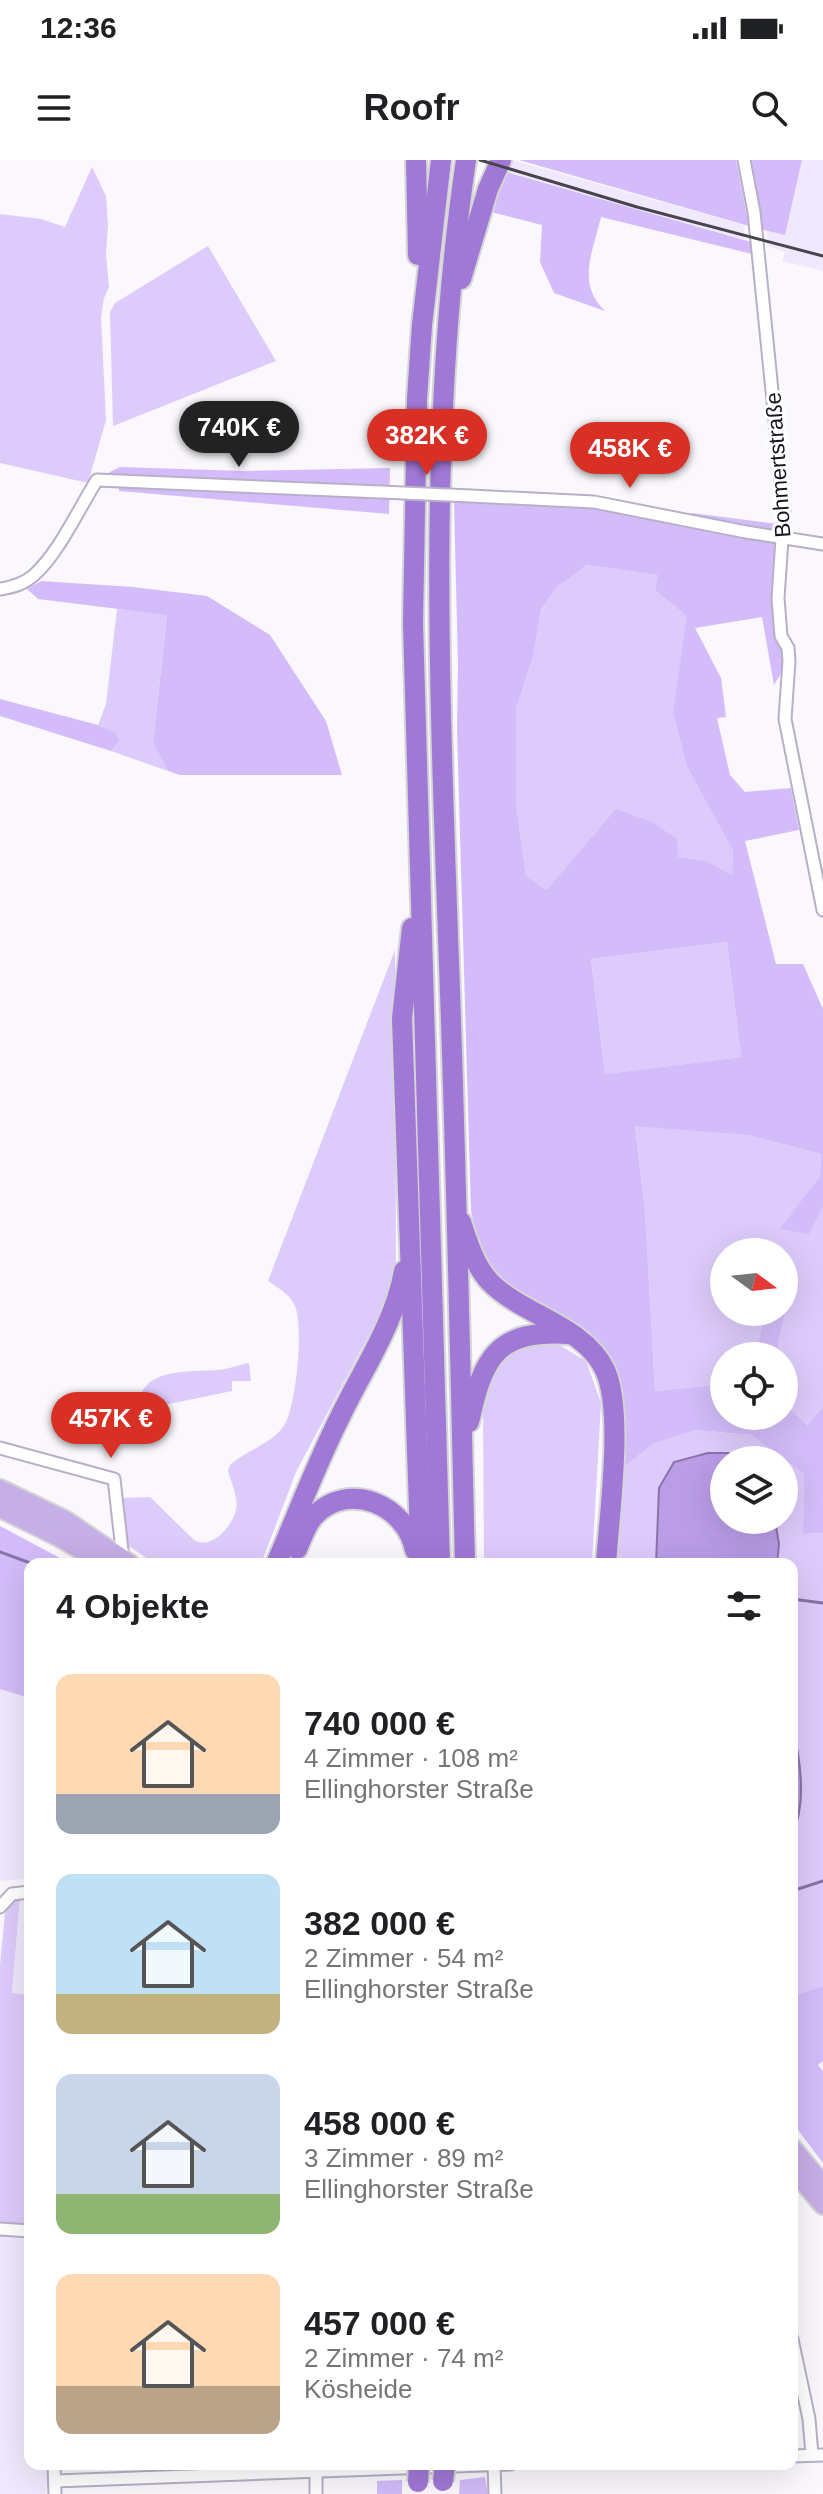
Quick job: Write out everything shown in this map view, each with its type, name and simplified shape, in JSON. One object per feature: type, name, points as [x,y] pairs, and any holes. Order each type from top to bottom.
[{"type":"highway","points":[[416,160],[418,254],[413,300],[422,325]]},
{"type":"highway","points":[[440,1558],[413,594],[417,399],[422,325],[441,160]]},
{"type":"highway","points":[[465,1558],[438,570],[448,325],[466,160]]},
{"type":"highway","points":[[448,325],[483,202],[501,160]]},
{"type":"highway","points":[[418,1558],[402,1018],[420,865]]},
{"type":"highway","points":[[455,1207],[473,1255],[490,1282],[514,1302],[570,1334],[593,1353],[604,1368],[614,1407],[606,1558]]},
{"type":"highway","points":[[279,1558],[329,1440],[388,1325],[400,1290],[409,1235]]},
{"type":"highway","points":[[463,1453],[478,1386],[486,1365],[497,1351],[527,1335],[570,1334]]},
{"type":"highway","points":[[294,1558],[313,1517],[332,1505],[353,1500],[378,1504],[395,1514],[409,1533],[416,1558]]},
{"type":"main road","points":[[0,1489],[65,1520],[113,1558]]},
{"type":"main road","points":[[0,1508],[107,1558]]},
{"type":"main road","points":[[798,2155],[823,2185]]},
{"type":"main road","points":[[798,2175],[823,2205]]},
{"type":"street","name":"Bohmertstraße","points":[[744,160],[757,236],[784,510],[778,598],[781,636],[788,648],[789,661],[785,719],[823,910]]},
{"type":"street","points":[[0,589],[18,585],[35,574],[97,480],[594,502],[823,544]]},
{"type":"street","points":[[0,1448],[114,1479],[119,1558]]},
{"type":"street","points":[[0,1907],[12,1894],[24,1893]]},
{"type":"street","points":[[0,2229],[24,2231]]},
{"type":"street","points":[[798,2367],[817,2455]]},
{"type":"street","points":[[54,2470],[55,2494]]},
{"type":"street","points":[[55,2481],[383,2470]]},
{"type":"street","points":[[494,2470],[495,2494]]},
{"type":"street","points":[[316,2473],[316,2494]]},
{"type":"shaded area","points":[[512,160],[744,225],[745,240],[508,172]]},
{"type":"shaded area","points":[[519,160],[736,160],[749,226]]},
{"type":"shaded area","points":[[749,160],[802,160],[785,235],[760,229]]},
{"type":"shaded area","points":[[802,160],[823,160],[823,271],[782,261],[785,252],[768,246],[767,231],[785,234]]},
{"type":"shaded area","points":[[92,167],[106,196],[109,287],[101,317],[106,420],[88,483],[0,463],[0,214],[41,219],[65,227]]},
{"type":"shaded area","points":[[503,171],[751,242],[752,254],[601,217],[591,255],[589,278],[596,300],[605,311],[554,293],[540,262],[542,225],[487,211]]},
{"type":"shaded area","points":[[208,246],[276,361],[113,426],[110,312],[115,303]]},
{"type":"shaded area","points":[[120,467],[243,471],[390,468],[389,514],[119,491],[118,477],[110,477],[108,473]]},
{"type":"shaded area","points":[[480,500],[595,506],[685,524],[692,513],[777,524],[781,547],[776,574],[788,662],[774,685],[762,617],[695,628],[721,678],[726,717],[717,718],[730,775],[745,792],[791,788],[799,830],[745,841],[776,964],[803,964],[823,1009],[823,1207],[809,1234],[780,1229],[820,1176],[821,1154],[748,1135],[635,1126],[645,1211],[655,1391],[710,1385],[710,1430],[798,1430],[798,1416],[808,1426],[823,1406],[823,1533],[803,1534],[804,1474],[798,1470],[798,1446],[766,1446],[751,1435],[696,1430],[653,1444],[624,1467],[624,1403],[617,1375],[495,1276],[479,1250],[471,1211],[457,730],[454,502],[480,503]],"holes":[[[587,565],[658,575],[655,590],[687,616],[673,713],[687,767],[733,851],[732,875],[707,861],[678,857],[677,839],[652,822],[616,809],[547,890],[526,876],[516,804],[516,709],[534,653],[541,611],[556,588]],[[727,942],[741,1057],[605,1074],[591,959]]]},
{"type":"shaded area","points":[[587,565],[659,575],[655,590],[688,616],[673,713],[687,767],[733,851],[732,875],[707,861],[678,857],[547,890],[526,876],[516,804],[516,709],[534,653],[541,612],[556,588]]},
{"type":"shaded area","points":[[41,581],[207,596],[270,635],[326,721],[342,775],[180,775],[168,771],[153,743],[167,615],[38,599],[27,589]]},
{"type":"shaded area","points":[[117,609],[167,614],[153,743],[168,771],[111,751],[116,745],[115,732],[98,725],[106,704]]},
{"type":"shaded area","points":[[0,699],[98,725],[115,732],[119,741],[111,751],[0,716]]},
{"type":"shaded area","points":[[727,942],[741,1057],[605,1074],[591,959]]},
{"type":"shaded area","points":[[395,950],[396,1266],[388,1299],[296,1472],[263,1558],[146,1558],[129,1546],[121,1498],[150,1497],[193,1539],[200,1542],[213,1540],[230,1524],[237,1506],[228,1471],[230,1465],[274,1437],[285,1424],[298,1365],[298,1316],[290,1298],[268,1281]]},
{"type":"shaded area","points":[[635,1125],[748,1135],[821,1154],[820,1176],[781,1229],[809,1233],[823,1207],[823,1406],[809,1427],[798,1416],[798,1342],[779,1342],[782,1326],[798,1326],[798,1238],[710,1238],[710,1326],[762,1326],[758,1342],[710,1342],[710,1385],[655,1391],[645,1211]]},
{"type":"shaded area","points":[[762,1326],[782,1326],[779,1342],[758,1342]]},
{"type":"shaded area","points":[[551,1340],[586,1361],[601,1403],[592,1558],[484,1558],[483,1409],[492,1378],[517,1344]]},
{"type":"shaded area","points":[[249,1363],[251,1381],[232,1381],[232,1391],[140,1410],[141,1396],[146,1386],[155,1379],[180,1372],[222,1369]]},
{"type":"shaded area","points":[[696,1430],[751,1435],[766,1446],[710,1446],[710,1534],[798,1534],[798,1470],[804,1474],[803,1534],[823,1533],[823,1986],[798,1994],[798,1558],[618,1558],[624,1467],[653,1444]]},
{"type":"shaded area","points":[[710,1453],[710,1534],[777,1534],[778,1558],[656,1558],[659,1488],[674,1462]]},
{"type":"shaded area","points":[[0,1526],[60,1558],[24,1558],[24,1696],[0,1689]]},
{"type":"shaded area","points":[[0,1689],[24,1696],[24,1879],[0,1881]]},
{"type":"shaded area","points":[[798,1755],[800,1765],[798,1817]]},
{"type":"shaded area","points":[[20,1897],[24,1897],[24,1995],[12,1994]]},
{"type":"shaded area","points":[[20,1897],[12,1993],[24,1994],[24,2225],[0,2223],[0,1965],[5,1913],[13,1899]]},
{"type":"shaded area","points":[[823,1986],[823,2061],[818,2065],[823,2071],[823,2163],[798,2130],[798,1994]]},
{"type":"shaded area","points":[[0,2234],[24,2236],[24,2470],[48,2470],[48,2488],[45,2494],[0,2494]]},
{"type":"shaded area","points":[[485,2477],[488,2494],[459,2494],[460,2480]]},
{"type":"shaded area","points":[[402,2480],[402,2494],[377,2494],[377,2481]]},
{"type":"waterway","points":[[0,1552],[24,1561]]},
{"type":"waterway","points":[[798,1600],[823,1603]]},
{"type":"waterway","points":[[798,1889],[823,1881]]},
{"type":"railway","points":[[480,160],[637,207],[823,256]]}]
